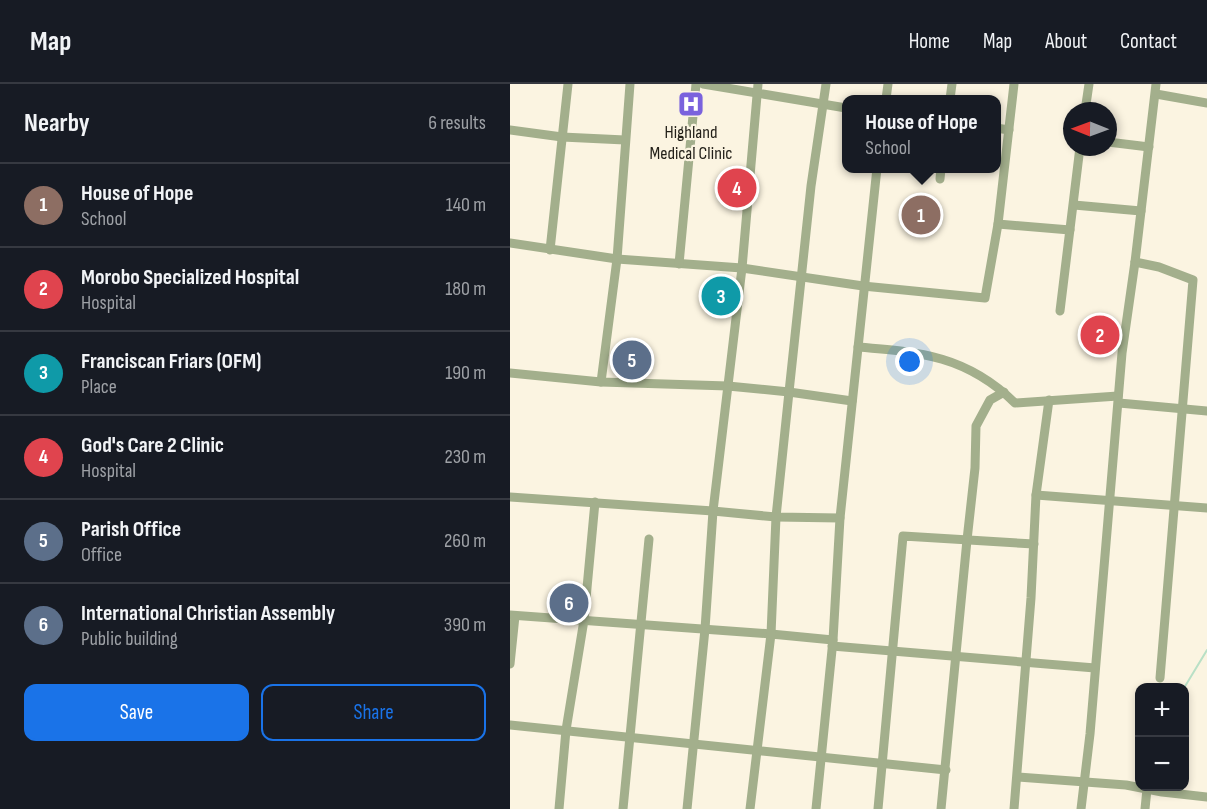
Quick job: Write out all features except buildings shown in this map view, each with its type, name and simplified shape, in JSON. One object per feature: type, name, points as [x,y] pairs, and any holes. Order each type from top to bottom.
[{"type":"street","points":[[550,250],[568,84]]},
{"type":"street","points":[[602,382],[617,259],[630,84]]},
{"type":"street","points":[[679,264],[696,84]]},
{"type":"street","points":[[703,84],[757,89],[842,107]]},
{"type":"street","points":[[750,809],[771,634],[776,517],[789,392],[811,186],[826,84]]},
{"type":"street","points":[[510,243],[617,259],[742,268],[863,286],[985,298],[998,224],[1014,84]]},
{"type":"street","points":[[1086,102],[1089,84]]},
{"type":"street","points":[[687,809],[705,629],[713,511],[742,268],[757,89]]},
{"type":"street","points":[[1081,809],[1090,734],[1122,353],[1156,89],[1207,103]]},
{"type":"street","points":[[1001,129],[1009,130]]},
{"type":"street","points":[[510,130],[625,140]]},
{"type":"street","points":[[1117,143],[1149,147]]},
{"type":"street","points":[[1060,311],[1079,156]]},
{"type":"street","points":[[816,809],[833,643],[840,518],[876,173]]},
{"type":"street","points":[[940,179],[941,173]]},
{"type":"street","points":[[1074,205],[1140,211]]},
{"type":"street","points":[[998,224],[1070,230]]},
{"type":"street","points":[[1135,262],[1159,267],[1193,280],[1160,678]]},
{"type":"street","points":[[858,347],[916,352],[956,362],[1004,392],[1015,403],[1048,400],[1118,400],[1183,410],[1207,411]]},
{"type":"street","points":[[510,373],[602,382],[728,386],[852,401]]},
{"type":"street","points":[[941,809],[975,478],[976,426],[990,400],[1004,392]]},
{"type":"street","points":[[1014,809],[1036,495],[1048,400]]},
{"type":"street","points":[[1036,495],[1207,508]]},
{"type":"street","points":[[510,497],[776,517],[840,518]]},
{"type":"street","points":[[559,809],[566,730],[584,621],[595,502]]},
{"type":"street","points":[[878,809],[884,765],[903,537],[1034,544]]},
{"type":"street","points":[[622,809],[649,540]]},
{"type":"street","points":[[510,664],[513,615],[771,634],[893,651],[1095,668]]},
{"type":"street","points":[[510,725],[946,770]]},
{"type":"street","points":[[1018,777],[1135,787]]},
{"type":"street","points":[[1145,809],[1148,791]]},
{"type":"street","points":[[1163,791],[1207,797]]},
{"type":"waterway","points":[[1187,683],[1207,650]]},
{"type":"place","name":"Highland Medical Clinic","points":[[691,104]]},
{"type":"place","name":"God's Care 2 Clinic","points":[[737,188]]},
{"type":"place","name":"House of Hope","points":[[921,215]]},
{"type":"place","name":"Franciscan Friars (OFM)","points":[[721,296]]},
{"type":"place","name":"Morobo Specialized Hospital","points":[[1100,335]]},
{"type":"place","name":"Parish Office","points":[[632,360]]},
{"type":"place","name":"International Christian Assembly","points":[[569,603]]}]
